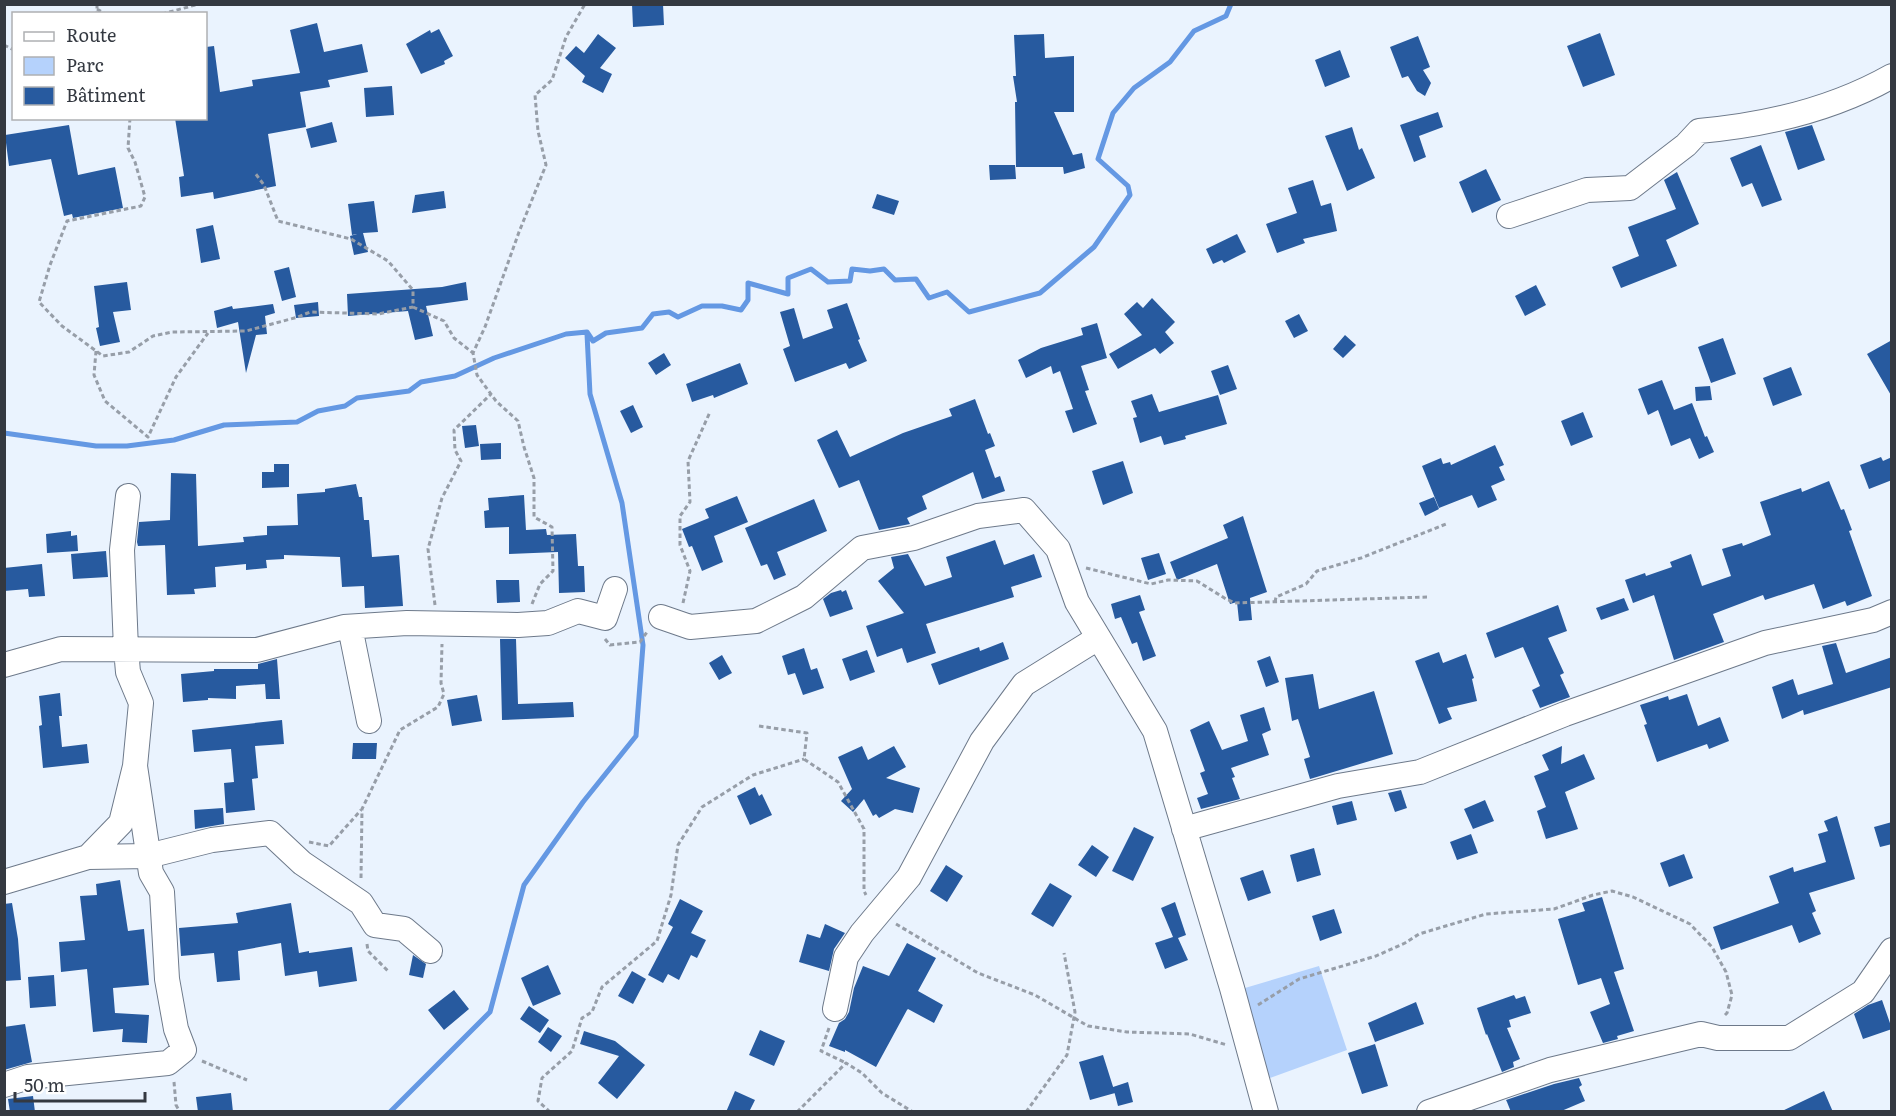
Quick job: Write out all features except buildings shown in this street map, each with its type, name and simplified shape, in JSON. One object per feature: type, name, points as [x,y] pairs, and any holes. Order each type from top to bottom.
[{"type":"street","points":[[1509,216],[1587,190],[1630,188],[1686,145],[1699,130],[1735,127],[1792,116],[1862,93],[1892,76]]},
{"type":"street","points":[[88,857],[121,823],[135,766],[141,704],[128,672],[126,649],[122,550],[128,496]]},
{"type":"street","points":[[662,617],[690,627],[756,621],[804,597],[862,548],[914,538],[978,516],[1024,510],[1058,549],[1077,602],[1155,731],[1241,1019],[1266,1112]]},
{"type":"street","points":[[4,665],[61,649],[257,650],[350,627],[407,623],[523,625],[548,623],[578,611],[605,618],[615,589]]},
{"type":"street","points":[[1184,829],[1338,786],[1420,772],[1565,714],[1765,642],[1873,620],[1892,612]]},
{"type":"street","points":[[350,627],[369,721]]},
{"type":"street","points":[[834,1009],[846,957],[862,933],[909,877],[982,741],[1024,684],[1098,638]]},
{"type":"street","points":[[4,1085],[28,1077],[176,1057],[176,1029],[167,979],[162,892],[151,873],[135,766]]},
{"type":"street","points":[[4,882],[88,857],[148,856],[212,840],[270,833],[302,863],[361,903],[375,925],[405,929],[430,951]]},
{"type":"street","points":[[1429,1112],[1550,1070],[1701,1034],[1718,1038],[1789,1038],[1863,992],[1892,950]]},
{"type":"path","points":[[97,4],[97,11]]},
{"type":"path","points":[[169,12],[199,4]]},
{"type":"path","points":[[523,625],[540,584],[553,571],[552,527],[534,517],[534,477],[518,421],[496,401],[477,375],[473,353],[546,165],[538,130],[535,95],[552,80],[566,37],[585,4]]},
{"type":"path","points":[[130,120],[128,148],[135,162],[145,197],[141,207],[67,221],[39,302],[62,326],[103,356],[129,352],[153,336],[172,332],[246,331],[310,312],[378,314],[413,307],[444,321],[454,338],[473,353]]},
{"type":"path","points":[[255,173],[264,185],[278,221],[351,239],[388,261],[413,290],[413,307]]},
{"type":"path","points":[[96,351],[93,375],[105,401],[148,437],[176,377],[208,333]]},
{"type":"path","points":[[270,833],[329,846],[362,809],[400,730],[438,707],[444,694],[441,683],[439,624],[428,549],[442,498],[461,461],[455,450],[454,430],[491,394]]},
{"type":"path","points":[[605,618],[602,635],[610,645],[640,642],[655,620],[682,608],[690,571],[680,545],[680,516],[690,501],[688,461],[710,412]]},
{"type":"path","points":[[1275,602],[1276,597],[1306,584],[1317,571],[1362,558],[1446,524]]},
{"type":"path","points":[[1060,555],[1091,570],[1151,584],[1168,580],[1197,581],[1235,603],[1427,597]]},
{"type":"path","points":[[550,1112],[538,1101],[542,1078],[572,1051],[582,1018],[592,1012],[602,987],[657,941],[671,895],[678,845],[702,807],[753,775],[804,759]]},
{"type":"path","points":[[361,903],[362,809]]},
{"type":"path","points":[[1241,1019],[1266,998],[1299,980],[1376,956],[1406,943],[1419,934],[1486,914],[1554,909],[1593,895],[1612,891],[1633,897],[1690,924],[1712,947],[1726,972],[1732,995],[1727,1013],[1713,1029],[1701,1034]]},
{"type":"path","points":[[366,941],[368,951],[389,972]]},
{"type":"path","points":[[1026,1112],[1067,1055],[1075,1012],[1065,953]]},
{"type":"path","points":[[834,1009],[821,1051],[862,1073],[882,1093],[913,1112]]},
{"type":"path","points":[[1074,1019],[1088,1026],[1190,1035],[1249,1051]]},
{"type":"path","points":[[180,1112],[176,1105],[174,1081],[176,1057],[199,1059],[247,1080]]},
{"type":"path","points":[[797,1112],[846,1063]]},
{"type":"green space","points":[[1319,966],[1347,1050],[1267,1079],[1245,988]]},
{"type":"waterway","points":[[4,433],[96,446],[127,446],[174,440],[224,425],[297,422],[318,411],[345,406],[357,398],[409,391],[421,382],[455,376],[494,358],[566,334],[587,332],[593,341],[606,333],[642,328],[653,314],[669,312],[678,317],[702,306],[722,306],[741,310],[748,300],[748,283],[788,294],[788,278],[811,269],[828,282],[850,281],[852,269],[870,271],[884,269],[895,280],[916,279],[929,298],[947,292],[969,312],[1040,293],[1094,247],[1130,195],[1128,186],[1098,159],[1113,113],[1134,88],[1170,62],[1194,31],[1226,16],[1231,4]]},
{"type":"waterway","points":[[390,1112],[490,1012],[524,885],[583,802],[636,736],[643,645],[622,503],[590,394],[587,334]]}]
